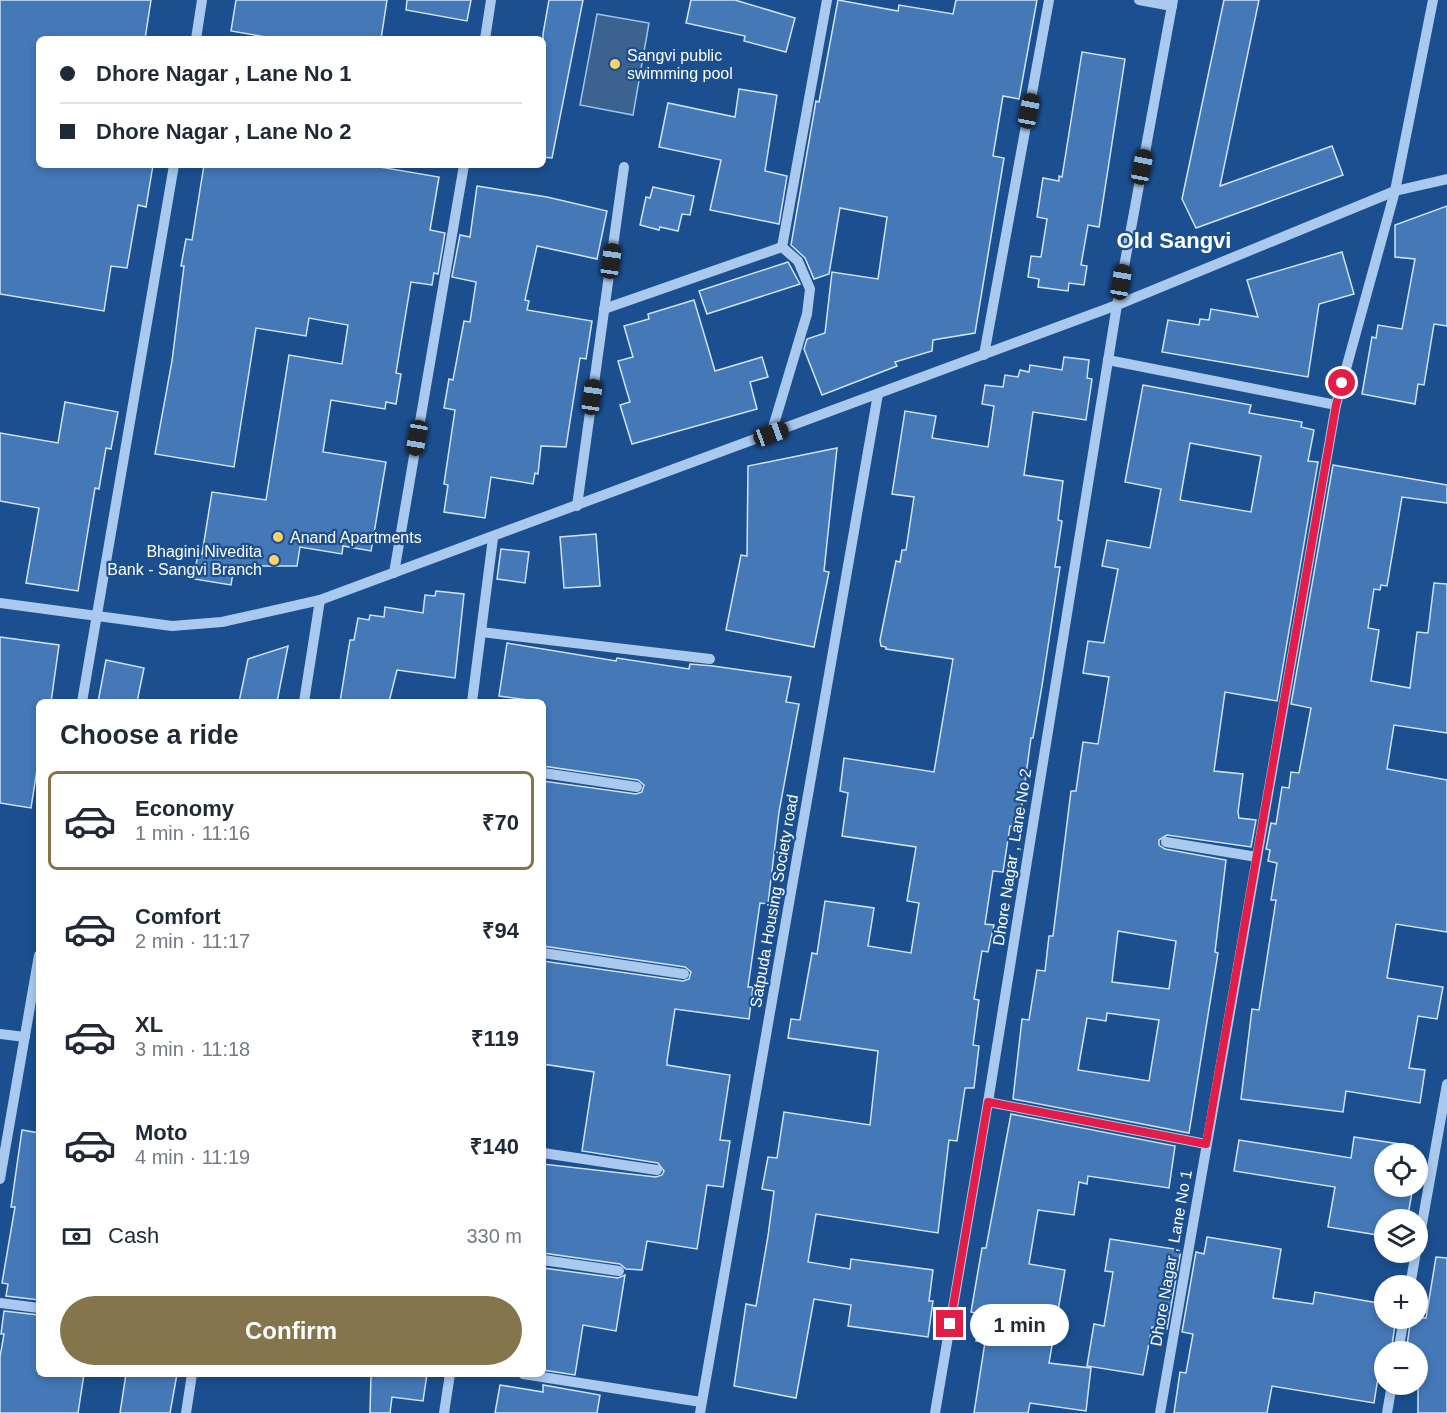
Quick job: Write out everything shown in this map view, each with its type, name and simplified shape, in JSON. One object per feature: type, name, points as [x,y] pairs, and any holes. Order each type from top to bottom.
[{"type":"street","points":[[196,36],[202,0]]},
{"type":"street","points":[[486,36],[492,0]]},
{"type":"street","points":[[782,247],[827,0]]},
{"type":"street","points":[[984,355],[1049,0]]},
{"type":"street","points":[[1139,0],[1173,3]]},
{"type":"street","name":"Dhore Nagar , Lane No 1","points":[[1160,1413],[1336,405],[1395,191],[1433,0]]},
{"type":"street","name":"Dhore Nagar , Lane No 2","points":[[935,1413],[988,1102],[1117,305],[1173,3]]},
{"type":"street","points":[[577,506],[624,167]]},
{"type":"street","points":[[83,699],[173,168]]},
{"type":"street","points":[[394,573],[463,168]]},
{"type":"street","points":[[0,603],[172,626],[222,622],[320,600],[493,538],[1117,305],[1395,191],[1447,178]]},
{"type":"street","points":[[604,309],[782,247]]},
{"type":"street","points":[[771,434],[807,314],[810,289],[798,261],[782,247]]},
{"type":"street","points":[[1108,360],[1336,405]]},
{"type":"street","name":"Satpuda Housing Society road","points":[[700,1407],[878,394]]},
{"type":"street","points":[[472,699],[493,538]]},
{"type":"street","points":[[304,699],[320,600]]},
{"type":"street","points":[[481,632],[710,659]]},
{"type":"street","points":[[546,773],[637,787]]},
{"type":"street","points":[[1166,842],[1257,857]]},
{"type":"street","points":[[546,953],[684,974]]},
{"type":"street","points":[[0,1179],[36,973]]},
{"type":"street","points":[[0,1034],[25,1037]]},
{"type":"street","points":[[1425,1209],[1447,1084]]},
{"type":"street","points":[[988,1102],[1206,1144]]},
{"type":"street","points":[[546,1153],[657,1170]]},
{"type":"street","points":[[546,1260],[619,1271]]},
{"type":"street","points":[[0,1303],[36,1308]]},
{"type":"street","points":[[186,1413],[192,1377]]},
{"type":"street","points":[[444,1413],[450,1377]]},
{"type":"street","points":[[539,1377],[700,1407]]},
{"type":"street","points":[[1387,1413],[1390,1395]]},
{"type":"water","name":"Sangvi public swimming pool","points":[[597,14],[649,23],[633,115],[580,105]]},
{"type":"building","points":[[0,0],[151,0],[145,36],[36,36],[36,168],[152,168],[146,207],[138,205],[127,268],[111,266],[104,311],[0,294]]},
{"type":"building","points":[[236,0],[387,0],[381,36],[260,36],[231,31]]},
{"type":"building","points":[[407,0],[471,0],[467,21],[406,10]]},
{"type":"building","points":[[549,0],[583,0],[552,158],[546,157],[546,36],[543,34]]},
{"type":"building","points":[[691,0],[735,0],[795,18],[786,52],[744,41],[745,36],[686,23]]},
{"type":"building","points":[[838,0],[898,11],[899,5],[953,14],[956,0],[1037,0],[1019,99],[1003,96],[993,156],[1004,158],[975,333],[933,340],[932,351],[895,362],[897,366],[822,395],[804,349],[807,339],[825,333],[832,272],[878,279],[887,217],[840,208],[829,274],[814,279],[805,258],[791,245],[816,101],[819,102]]},
{"type":"building","points":[[1224,0],[1259,0],[1220,186],[1332,146],[1343,175],[1196,228],[1182,199]]},
{"type":"building","points":[[1082,52],[1125,59],[1099,227],[1088,225],[1081,265],[1087,266],[1084,285],[1069,283],[1068,291],[1038,287],[1039,279],[1028,277],[1031,256],[1041,257],[1047,219],[1037,217],[1043,178],[1059,181],[1059,176],[1062,177]]},
{"type":"building","points":[[739,89],[777,95],[765,171],[787,176],[779,224],[710,210],[721,160],[659,147],[668,103],[735,117]]},
{"type":"building","points":[[204,168],[386,168],[439,177],[430,230],[445,233],[438,274],[434,273],[432,285],[411,282],[396,373],[401,374],[396,404],[386,402],[385,409],[331,400],[323,452],[386,462],[371,551],[343,546],[342,554],[300,547],[297,566],[234,566],[231,585],[194,579],[198,553],[202,554],[212,492],[266,500],[289,355],[342,364],[348,325],[309,318],[306,336],[256,328],[234,467],[155,454],[172,361],[184,266],[181,266],[186,239],[192,240]]},
{"type":"building","points":[[477,186],[547,197],[607,211],[597,259],[537,246],[525,300],[529,301],[527,310],[592,321],[586,359],[580,358],[566,447],[541,446],[538,474],[535,473],[533,484],[491,477],[485,518],[444,512],[448,485],[444,484],[455,410],[444,408],[449,379],[453,380],[464,321],[470,322],[476,282],[452,277],[460,235],[470,237]]},
{"type":"building","points":[[653,187],[694,196],[690,215],[682,214],[678,231],[660,227],[659,230],[640,225],[646,197],[650,198]]},
{"type":"building","points":[[1447,206],[1447,326],[1434,324],[1424,385],[1418,384],[1415,404],[1362,394],[1372,337],[1376,338],[1378,325],[1402,329],[1415,259],[1395,257],[1395,225]]},
{"type":"building","points":[[1342,252],[1354,294],[1319,304],[1308,377],[1162,352],[1168,320],[1199,325],[1200,319],[1209,320],[1211,309],[1258,317],[1247,280]]},
{"type":"building","points":[[788,262],[800,284],[707,314],[699,291]]},
{"type":"building","points":[[694,300],[715,371],[762,357],[768,377],[750,382],[757,409],[632,444],[620,405],[630,402],[618,361],[633,357],[624,326],[649,319],[648,314]]},
{"type":"building","points":[[1064,357],[1089,360],[1087,378],[1092,379],[1086,420],[1033,412],[1024,475],[1063,481],[1058,520],[1062,521],[1055,567],[1060,567],[1042,686],[1033,738],[1031,738],[1019,827],[1010,826],[1003,872],[993,871],[985,924],[994,925],[988,952],[982,951],[974,999],[979,1000],[973,1045],[979,1046],[974,1088],[965,1088],[957,1141],[949,1140],[938,1233],[816,1214],[808,1262],[850,1269],[851,1259],[933,1270],[929,1301],[933,1301],[928,1337],[848,1326],[851,1305],[814,1299],[796,1398],[734,1386],[746,1304],[756,1306],[768,1236],[774,1191],[762,1189],[768,1157],[777,1158],[784,1112],[870,1125],[878,1051],[788,1038],[791,1019],[800,1020],[812,953],[817,954],[825,901],[874,908],[868,946],[911,953],[919,903],[907,901],[916,847],[842,836],[848,793],[840,791],[844,758],[934,772],[953,659],[886,649],[881,646],[880,640],[896,561],[900,562],[902,550],[906,550],[914,497],[892,494],[905,411],[936,416],[932,438],[988,447],[994,406],[982,404],[985,385],[1003,387],[1005,375],[1018,377],[1020,370],[1029,372],[1030,365],[1062,370]]},
{"type":"building","points":[[1143,385],[1251,405],[1249,413],[1302,422],[1301,427],[1314,430],[1308,461],[1318,462],[1277,701],[1225,692],[1214,771],[1243,774],[1238,812],[1239,818],[1256,820],[1251,847],[1167,835],[1159,840],[1159,845],[1165,849],[1226,860],[1215,952],[1218,953],[1189,1133],[1013,1099],[1022,1019],[1029,1020],[1037,970],[1045,971],[1049,936],[1053,936],[1071,791],[1076,791],[1083,742],[1098,744],[1109,677],[1083,673],[1088,641],[1104,643],[1118,569],[1102,566],[1107,540],[1150,548],[1161,489],[1125,482]],"holes":[[[1190,443],[1261,456],[1251,512],[1180,500]],[[1118,931],[1176,941],[1169,989],[1112,982]],[[1107,1013],[1159,1020],[1149,1081],[1078,1070],[1087,1018],[1106,1021]]]},
{"type":"building","points":[[65,402],[118,412],[111,449],[106,448],[99,489],[95,488],[78,591],[26,583],[39,508],[0,501],[0,433],[58,443]]},
{"type":"building","points":[[837,448],[824,571],[829,572],[814,647],[726,630],[741,555],[747,556],[748,466]]},
{"type":"building","points":[[1333,465],[1447,485],[1447,503],[1402,497],[1387,586],[1381,585],[1380,590],[1374,589],[1368,628],[1379,630],[1371,681],[1410,688],[1417,632],[1428,633],[1434,583],[1447,584],[1447,733],[1394,725],[1387,769],[1447,780],[1447,932],[1396,924],[1387,978],[1443,987],[1437,1019],[1418,1016],[1409,1068],[1425,1070],[1420,1103],[1346,1091],[1343,1112],[1241,1099],[1252,1009],[1259,1010],[1276,900],[1271,900],[1277,863],[1268,861],[1270,850],[1266,849],[1271,823],[1276,824],[1282,787],[1289,788],[1291,772],[1299,773],[1311,708],[1291,704]]},
{"type":"building","points":[[596,534],[600,586],[564,588],[560,537]]},
{"type":"building","points":[[501,549],[529,552],[525,583],[497,579]]},
{"type":"building","points":[[436,591],[464,594],[455,678],[397,670],[390,699],[340,699],[350,640],[354,640],[358,618],[369,620],[370,615],[384,617],[385,607],[423,613],[425,595],[435,596]]},
{"type":"building","points":[[0,637],[59,645],[51,699],[36,699],[36,776],[31,808],[0,803]]},
{"type":"building","points":[[507,643],[616,661],[617,658],[689,669],[690,664],[713,666],[791,677],[786,702],[799,704],[779,812],[768,904],[760,903],[748,987],[753,987],[749,1019],[675,1009],[667,1065],[730,1075],[720,1140],[730,1141],[723,1187],[707,1185],[697,1249],[647,1241],[642,1270],[626,1269],[620,1264],[546,1253],[546,1164],[656,1177],[662,1175],[664,1171],[658,1163],[582,1151],[594,1072],[546,1064],[546,961],[683,981],[689,979],[691,972],[685,967],[546,946],[546,781],[636,794],[642,792],[644,785],[638,780],[546,766],[546,699],[499,696]]},
{"type":"building","points":[[288,646],[278,699],[240,699],[248,659]]},
{"type":"building","points":[[106,660],[144,668],[138,699],[99,699]]},
{"type":"building","points":[[1011,1114],[1175,1146],[1169,1188],[1088,1176],[1087,1184],[1079,1182],[1074,1215],[1038,1210],[1029,1264],[1065,1270],[1049,1363],[1091,1368],[1086,1411],[1030,1403],[1028,1413],[974,1413],[985,1342],[976,1341],[980,1314],[971,1312],[982,1248],[986,1248]]},
{"type":"building","points":[[22,1130],[36,1132],[36,1300],[6,1296],[8,1284],[2,1283],[15,1207],[11,1207]]},
{"type":"building","points":[[1354,1137],[1393,1143],[1374,1143],[1374,1197],[1411,1197],[1409,1209],[1374,1209],[1374,1234],[1328,1227],[1335,1187],[1234,1171],[1239,1140],[1351,1158]]},
{"type":"building","points":[[1207,1237],[1281,1249],[1273,1298],[1313,1304],[1315,1292],[1374,1302],[1374,1329],[1394,1329],[1393,1341],[1374,1341],[1374,1403],[1272,1386],[1267,1413],[1174,1413],[1180,1372],[1186,1373],[1193,1334],[1182,1332],[1196,1252],[1204,1254]]},
{"type":"building","points":[[1110,1239],[1181,1250],[1167,1329],[1152,1327],[1143,1375],[1087,1366],[1094,1324],[1104,1326],[1113,1272],[1105,1271]]},
{"type":"building","points":[[1436,1257],[1447,1258],[1447,1413],[1418,1413],[1418,1395],[1428,1395],[1428,1341],[1408,1341],[1409,1329],[1428,1329],[1428,1306]]},
{"type":"building","points":[[546,1268],[618,1278],[625,1275],[616,1331],[583,1325],[575,1375],[546,1370]]},
{"type":"building","points":[[4,1311],[36,1315],[36,1377],[84,1377],[78,1413],[0,1413],[0,1357],[4,1334],[1,1334]]},
{"type":"building","points":[[126,1377],[176,1377],[170,1413],[120,1413]]},
{"type":"building","points":[[371,1377],[427,1377],[423,1401],[392,1397],[390,1413],[370,1413]]},
{"type":"building","points":[[500,1385],[543,1392],[543,1385],[600,1395],[597,1413],[495,1413]]},
{"type":"place","name":"Sangvi public swimming pool","points":[[615,64]]},
{"type":"place","name":"Anand Apartments","points":[[278,537]]},
{"type":"place","name":"Bhagini Nivedita Bank - Sangvi Branch","points":[[274,560]]},
{"type":"district","name":"Old Sangvi","points":[[1174,240]]},
{"type":"route","points":[[950,1324],[988,1102],[1206,1144],[1336,405],[1342,383]]}]
